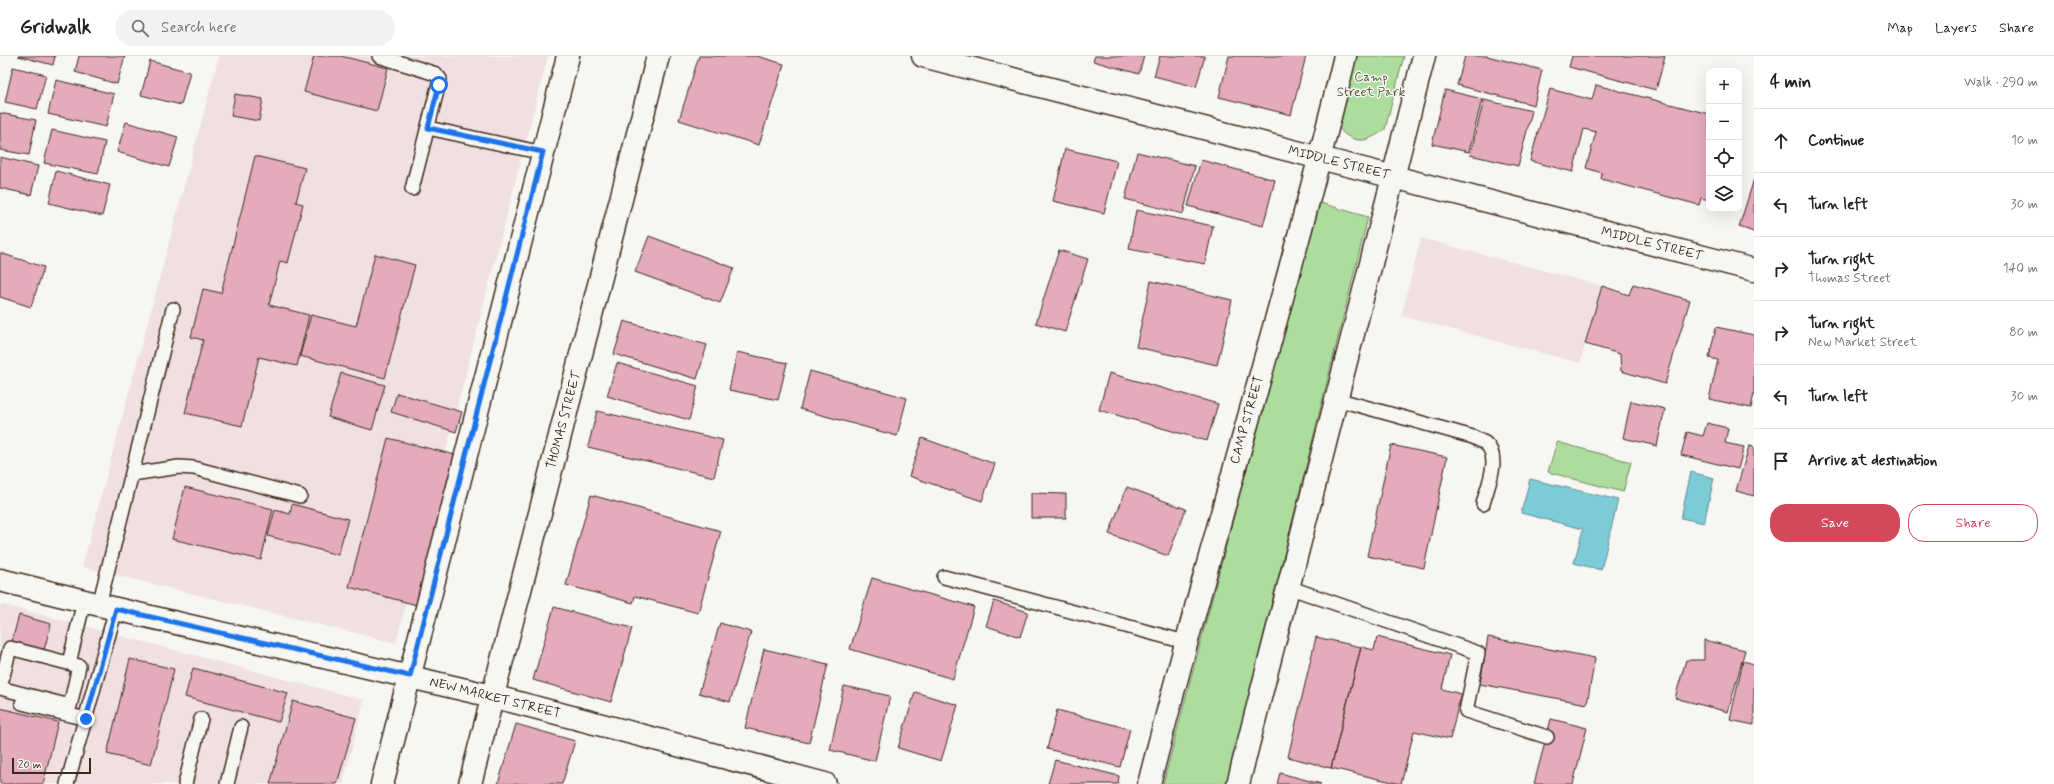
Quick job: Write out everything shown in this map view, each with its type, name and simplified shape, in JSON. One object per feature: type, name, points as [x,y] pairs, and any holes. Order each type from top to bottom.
[{"type":"street","points":[[382,784],[568,56]]},
{"type":"street","name":"THOMAS STREET","points":[[470,784],[658,56]]},
{"type":"street","name":"MIDDLE STREET","points":[[923,56],[958,60],[1320,158],[1754,270]]},
{"type":"street","name":"CAMP STREET","points":[[1149,784],[1185,642],[1320,158],[1345,56]]},
{"type":"street","points":[[1238,784],[1424,56]]},
{"type":"street","name":"NEW MARKET STREET","points":[[0,580],[100,605],[492,696],[825,784]]},
{"type":"lane","points":[[379,56],[436,74],[440,79],[412,188]]},
{"type":"lane","points":[[428,128],[543,152]]},
{"type":"lane","points":[[68,784],[86,719],[100,605],[173,309]]},
{"type":"lane","points":[[1336,400],[1473,437],[1485,443],[1491,452],[1493,464],[1483,504]]},
{"type":"lane","points":[[132,474],[180,467],[194,468],[300,496]]},
{"type":"lane","points":[[944,577],[1185,642]]},
{"type":"lane","points":[[1288,587],[1478,652],[1466,711],[1546,737]]},
{"type":"lane","points":[[69,663],[100,605]]},
{"type":"lane","points":[[10,648],[69,663],[79,666],[70,706],[0,688],[10,648]]},
{"type":"lane","points":[[0,698],[86,719]]},
{"type":"lane","points":[[185,784],[201,719]]},
{"type":"lane","points":[[227,784],[241,728]]},
{"type":"shaded area","points":[[219,56],[548,56],[396,643],[82,567]]},
{"type":"shaded area","points":[[1421,238],[1602,286],[1580,363],[1401,316]]},
{"type":"shaded area","points":[[0,604],[364,700],[343,784],[0,784]]},
{"type":"green space","name":"Camp Street Park","points":[[1352,56],[1404,56],[1385,129],[1374,136],[1362,140],[1354,139],[1345,134],[1338,126],[1336,119],[1340,98]]},
{"type":"green space","points":[[1317,202],[1368,217],[1227,784],[1163,784]]},
{"type":"green space","points":[[1557,442],[1631,462],[1623,492],[1548,472]]},
{"type":"water","points":[[1691,472],[1714,478],[1704,523],[1681,518]]},
{"type":"water","points":[[1530,479],[1618,500],[1601,570],[1574,563],[1583,529],[1521,513]]},
{"type":"building","points":[[18,56],[55,56],[53,65]]},
{"type":"building","points":[[79,56],[125,56],[117,84],[75,72]]},
{"type":"building","points":[[314,56],[341,56],[388,68],[377,111],[304,92]]},
{"type":"building","points":[[699,56],[757,56],[784,64],[759,145],[679,120]]},
{"type":"building","points":[[1095,56],[1144,56],[1139,74],[1093,61]]},
{"type":"building","points":[[1160,56],[1205,56],[1196,87],[1154,76]]},
{"type":"building","points":[[1229,56],[1306,56],[1291,115],[1219,97]]},
{"type":"building","points":[[1465,56],[1487,56],[1542,70],[1534,105],[1457,85]]},
{"type":"building","points":[[1572,56],[1665,56],[1656,90],[1569,67]]},
{"type":"building","points":[[150,61],[190,72],[181,105],[141,95]]},
{"type":"building","points":[[13,67],[46,75],[37,109],[5,102]]},
{"type":"building","points":[[56,80],[114,94],[106,127],[48,114]]},
{"type":"building","points":[[1596,85],[1706,113],[1706,199],[1701,198],[1699,205],[1601,179],[1602,173],[1586,168],[1596,132],[1584,129],[1573,172],[1530,161],[1550,89],[1592,100]]},
{"type":"building","points":[[1445,90],[1482,99],[1469,152],[1432,144]]},
{"type":"building","points":[[235,94],[263,99],[259,121],[231,116]]},
{"type":"building","points":[[1484,100],[1532,111],[1518,166],[1470,155]]},
{"type":"building","points":[[0,113],[36,120],[29,155],[0,150]]},
{"type":"building","points":[[126,122],[178,137],[169,167],[117,152]]},
{"type":"building","points":[[52,130],[105,142],[98,174],[44,163]]},
{"type":"building","points":[[1065,149],[1117,161],[1104,213],[1053,201]]},
{"type":"building","points":[[1137,152],[1195,166],[1183,214],[1125,199]]},
{"type":"building","points":[[255,156],[305,168],[296,202],[303,204],[288,263],[280,261],[269,305],[309,315],[297,366],[259,357],[242,426],[185,413],[203,340],[191,337],[203,289],[221,293]]},
{"type":"building","points":[[0,157],[38,166],[31,195],[0,188]]},
{"type":"building","points":[[1201,160],[1275,180],[1263,226],[1188,206]]},
{"type":"building","points":[[56,171],[110,185],[102,216],[49,203]]},
{"type":"building","points":[[1754,179],[1754,232],[1739,227]]},
{"type":"building","points":[[1136,210],[1213,226],[1205,264],[1129,249]]},
{"type":"building","points":[[649,236],[734,268],[720,303],[635,272]]},
{"type":"building","points":[[1059,250],[1088,259],[1065,332],[1036,323]]},
{"type":"building","points":[[0,253],[44,267],[31,307],[0,297]]},
{"type":"building","points":[[375,254],[415,265],[385,378],[300,356],[311,315],[356,326]]},
{"type":"building","points":[[1151,281],[1232,300],[1217,365],[1136,347]]},
{"type":"building","points":[[1633,284],[1690,300],[1665,384],[1621,371],[1620,354],[1585,344],[1602,286],[1629,295]]},
{"type":"building","points":[[624,321],[707,345],[697,379],[614,354]]},
{"type":"building","points":[[1716,327],[1754,335],[1754,394],[1751,408],[1709,399],[1718,360],[1709,358]]},
{"type":"building","points":[[737,352],[787,363],[778,400],[729,390]]},
{"type":"building","points":[[617,363],[698,386],[689,420],[607,396]]},
{"type":"building","points":[[810,371],[907,398],[897,436],[800,409]]},
{"type":"building","points":[[341,373],[385,385],[372,430],[328,417]]},
{"type":"building","points":[[1109,373],[1218,404],[1207,441],[1099,410]]},
{"type":"building","points":[[397,393],[462,412],[456,432],[391,412]]},
{"type":"building","points":[[1631,401],[1665,409],[1657,446],[1623,438]]},
{"type":"building","points":[[597,411],[723,440],[714,477],[588,447]]},
{"type":"building","points":[[1707,423],[1728,428],[1725,443],[1744,447],[1738,469],[1681,455],[1687,432],[1703,436]]},
{"type":"building","points":[[388,438],[463,457],[424,607],[349,587]]},
{"type":"building","points":[[922,438],[995,464],[982,501],[909,476]]},
{"type":"building","points":[[1391,445],[1447,457],[1424,568],[1367,556]]},
{"type":"building","points":[[1749,446],[1754,447],[1754,496],[1736,491]]},
{"type":"building","points":[[185,487],[273,509],[261,560],[172,539]]},
{"type":"building","points":[[1127,487],[1186,509],[1168,556],[1109,534]]},
{"type":"building","points":[[1031,493],[1066,494],[1066,518],[1031,518]]},
{"type":"building","points":[[591,495],[721,531],[698,613],[635,596],[633,603],[566,585]]},
{"type":"building","points":[[292,504],[348,519],[338,555],[268,536],[275,510],[290,514]]},
{"type":"building","points":[[872,578],[974,607],[953,679],[850,649]]},
{"type":"building","points":[[994,601],[1028,612],[1020,637],[986,626]]},
{"type":"building","points":[[554,607],[632,628],[611,702],[533,680]]},
{"type":"building","points":[[19,615],[51,624],[44,650],[12,641]]},
{"type":"building","points":[[720,623],[751,632],[730,702],[699,693]]},
{"type":"building","points":[[1316,637],[1361,647],[1331,768],[1288,757]]},
{"type":"building","points":[[1377,637],[1450,655],[1442,689],[1461,694],[1450,739],[1414,731],[1401,784],[1331,768],[1361,647],[1374,650]]},
{"type":"building","points":[[1488,637],[1595,658],[1587,704],[1480,684]]},
{"type":"building","points":[[1704,640],[1745,650],[1728,712],[1675,698],[1686,660],[1704,660]]},
{"type":"building","points":[[764,649],[828,664],[809,743],[745,728]]},
{"type":"building","points":[[130,659],[174,669],[151,765],[107,754]]},
{"type":"building","points":[[1743,661],[1754,664],[1754,725],[1730,720]]},
{"type":"building","points":[[193,668],[288,693],[279,722],[185,697]]},
{"type":"building","points":[[844,686],[890,696],[875,761],[830,750]]},
{"type":"building","points":[[915,692],[958,705],[941,761],[898,748]]},
{"type":"building","points":[[293,701],[356,718],[337,784],[270,784]]},
{"type":"building","points":[[0,708],[58,722],[43,784],[0,784]]},
{"type":"building","points":[[1057,710],[1130,729],[1120,767],[1047,749]]},
{"type":"building","points":[[1551,719],[1587,728],[1573,784],[1534,784]]},
{"type":"building","points":[[516,724],[575,741],[562,784],[498,784]]},
{"type":"building","points":[[1055,760],[1119,776],[1118,784],[1048,784]]},
{"type":"building","points":[[1280,773],[1321,784],[1277,784]]},
{"type":"route","points":[[86,719],[114,623],[116,609],[410,676],[543,152],[428,128],[439,85]]}]
